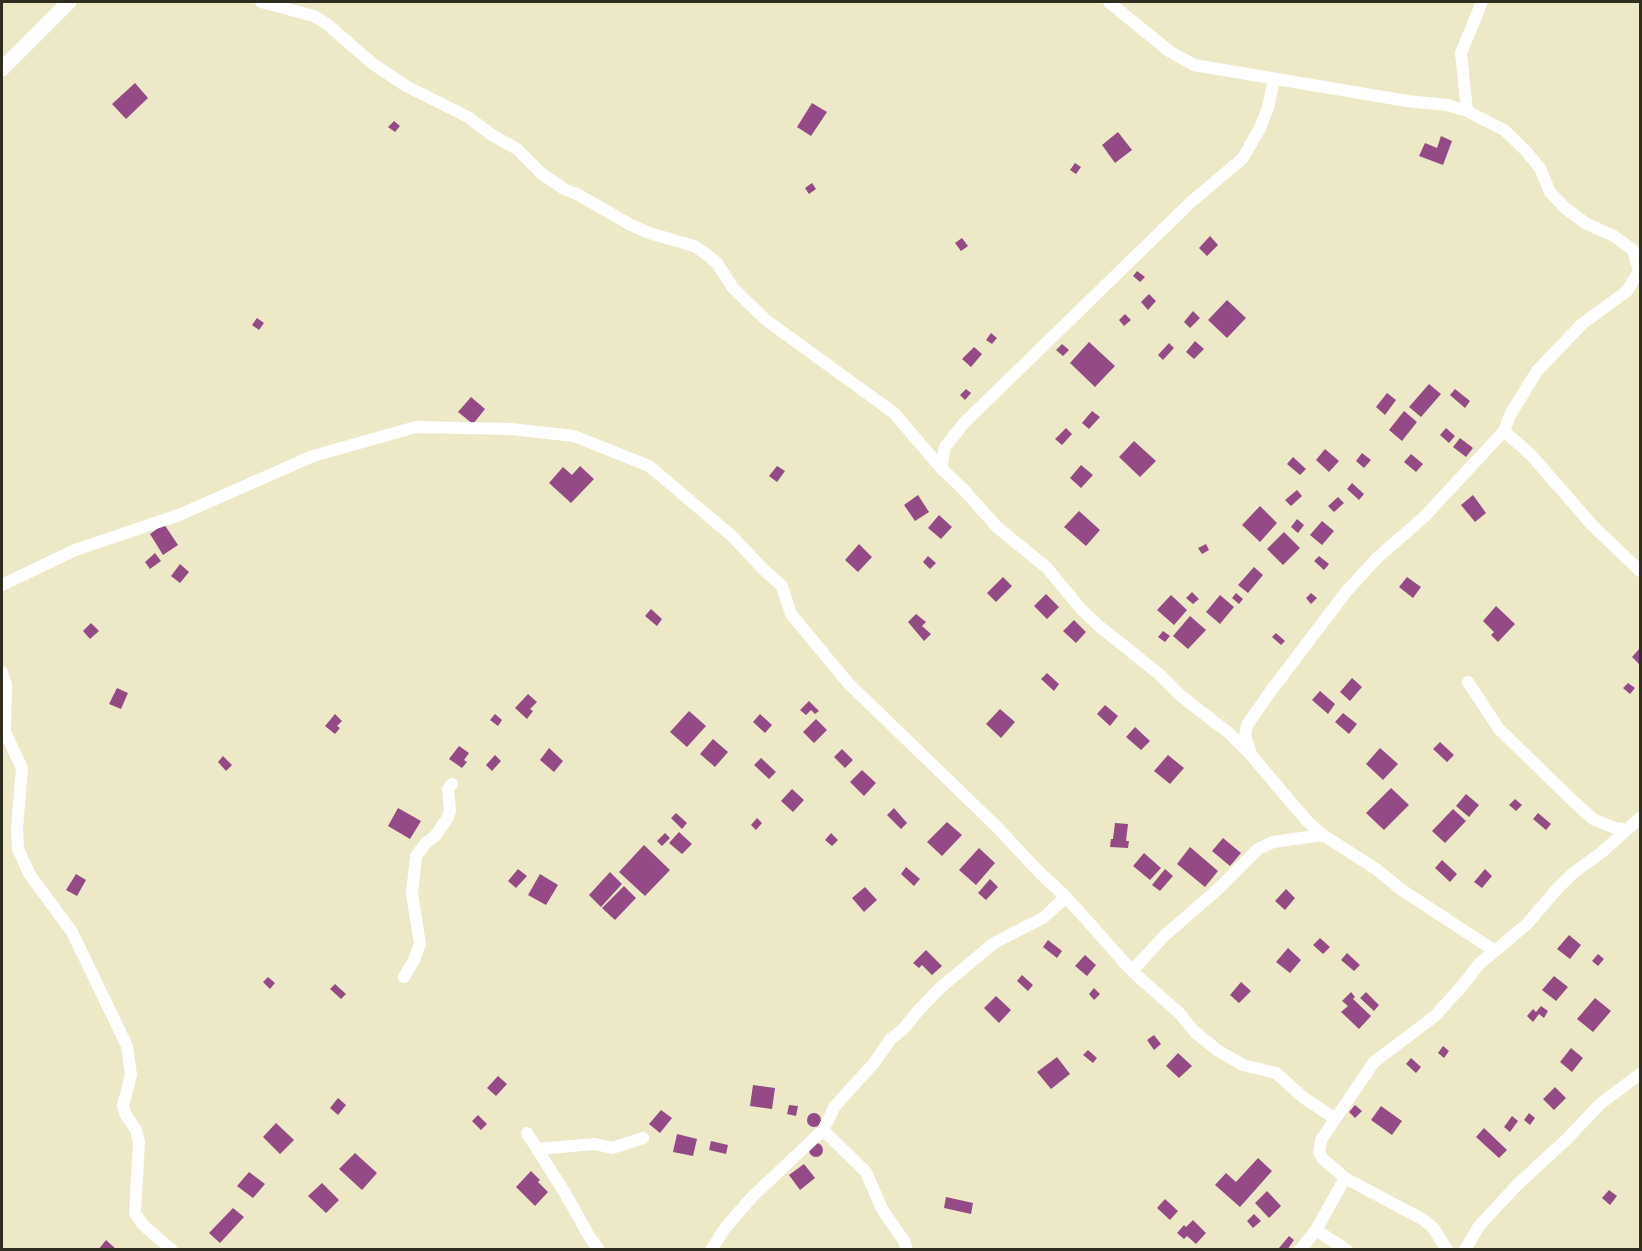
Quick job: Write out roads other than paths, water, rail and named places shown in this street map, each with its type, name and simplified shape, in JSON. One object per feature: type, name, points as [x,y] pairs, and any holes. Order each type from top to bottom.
[{"type":"street","points":[[261,2],[314,16],[327,24],[373,64],[406,86],[468,117],[492,135],[517,149],[553,183],[631,225],[649,233],[694,246],[706,254],[717,263],[733,288],[766,320],[894,413],[940,468],[964,490],[997,527],[1047,568],[1081,609],[1099,626],[1159,674],[1181,696],[1230,734],[1251,755],[1307,821],[1323,835],[1376,869],[1402,890],[1495,951]]},
{"type":"street","points":[[1109,2],[1169,51],[1194,65],[1407,101],[1447,105],[1467,111],[1504,130],[1526,150],[1540,168],[1550,192],[1566,209],[1587,224],[1614,236],[1633,250],[1639,271],[1627,291],[1582,324],[1537,371],[1510,415],[1504,431],[1424,517],[1377,558],[1346,592],[1247,726],[1245,736],[1251,755]]},
{"type":"street","points":[[1467,111],[1461,53],[1482,2]]},
{"type":"street","points":[[2,69],[70,3]]},
{"type":"street","points":[[940,468],[945,447],[964,423],[1191,202],[1243,158],[1260,128],[1275,79]]},
{"type":"street","points":[[2,585],[75,550],[178,515],[313,456],[416,427],[511,429],[573,436],[650,466],[732,536],[782,586],[790,614],[848,683],[1066,897],[1132,971],[1217,1050],[1243,1065],[1276,1073],[1304,1098],[1334,1118]]},
{"type":"street","points":[[1504,431],[1531,455],[1592,525],[1641,571]]},
{"type":"street","points":[[2,672],[6,685],[5,732],[22,768],[17,828],[20,855],[30,875],[72,933],[127,1046],[131,1075],[123,1106],[136,1130],[139,1142],[135,1213],[143,1225],[172,1250]]},
{"type":"street","points":[[1468,682],[1499,729],[1569,798],[1593,819],[1626,830]]},
{"type":"street","points":[[404,977],[420,944],[412,894],[416,856],[447,819],[450,811],[448,789],[452,783]]},
{"type":"street","points":[[1447,1250],[1434,1229],[1424,1220],[1346,1178],[1323,1160],[1319,1152],[1321,1140],[1374,1062],[1435,1016],[1479,964],[1528,923],[1572,874],[1602,852],[1641,818]]},
{"type":"street","points":[[1132,971],[1164,936],[1217,890],[1258,849],[1273,842],[1323,835]]},
{"type":"street","points":[[711,1250],[724,1228],[752,1197],[823,1130],[835,1106],[874,1063],[882,1049],[940,988],[994,943],[1043,918],[1066,897]]},
{"type":"street","points":[[1465,1250],[1479,1226],[1516,1185],[1568,1138],[1600,1104],[1641,1074]]},
{"type":"street","points":[[823,1130],[866,1172],[882,1209],[904,1241],[907,1250]]},
{"type":"street","points":[[528,1133],[599,1250]]},
{"type":"street","points":[[537,1149],[595,1144],[612,1148],[643,1138]]},
{"type":"street","points":[[1300,1250],[1316,1230],[1346,1178]]},
{"type":"street","points":[[1316,1230],[1347,1250]]}]
